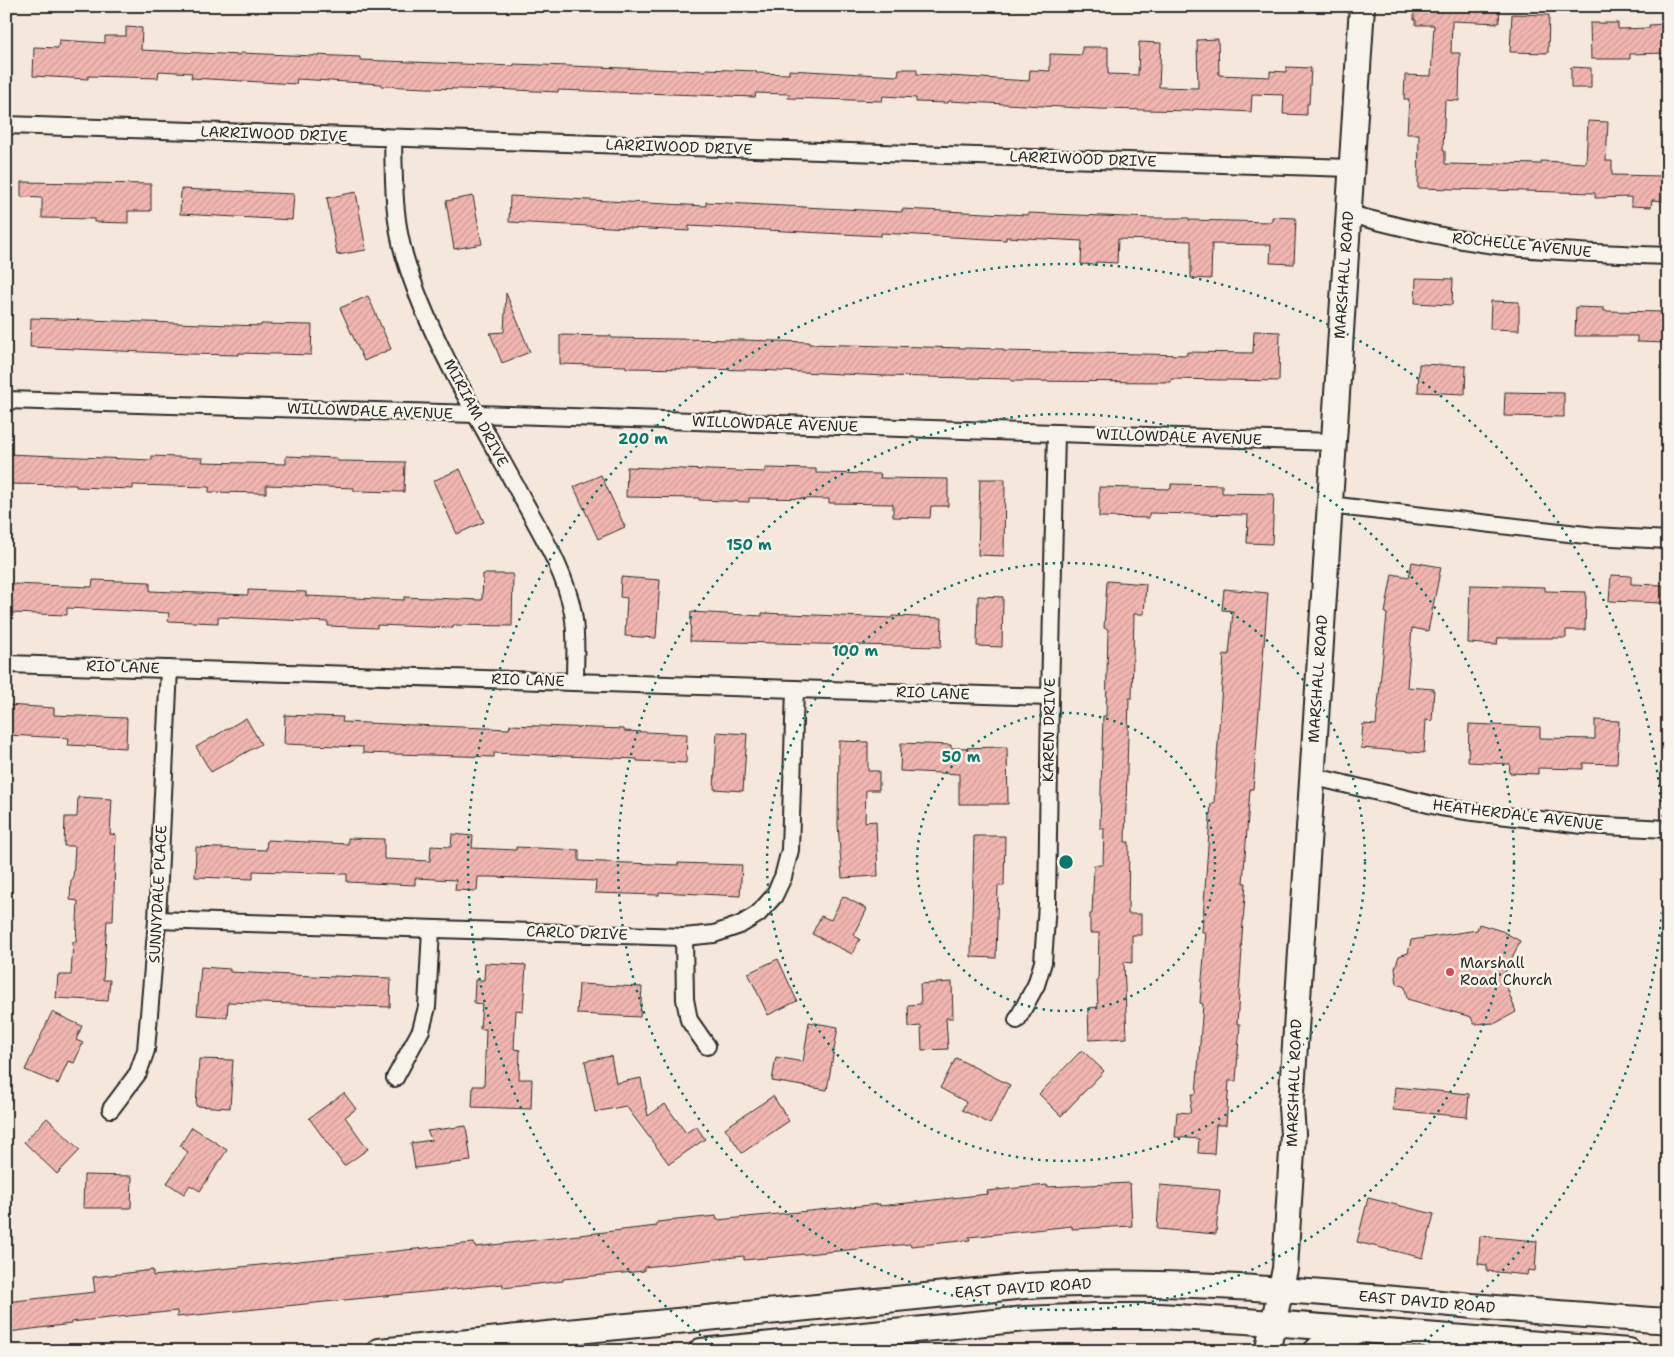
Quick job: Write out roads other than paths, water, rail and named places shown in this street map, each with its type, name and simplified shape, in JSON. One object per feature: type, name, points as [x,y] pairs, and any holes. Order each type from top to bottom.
[{"type":"street","name":"MARSHALL ROAD","points":[[1268,1351],[1286,1259],[1293,1134],[1291,1107],[1311,776],[1362,6]]},
{"type":"street","name":"LARRIWOOD DRIVE","points":[[6,125],[1351,168]]},
{"type":"street","name":"MIRIAM DRIVE","points":[[394,138],[394,203],[404,257],[420,302],[449,362],[552,555],[567,590],[573,614],[574,682]]},
{"type":"street","name":"ROCHELLE AVENUE","points":[[1348,214],[1462,240],[1504,246],[1668,256]]},
{"type":"street","name":"WILLOWDALE AVENUE","points":[[6,400],[1333,442]]},
{"type":"street","name":"KAREN DRIVE","points":[[1018,1020],[1036,984],[1043,962],[1047,904],[1056,434]]},
{"type":"street","points":[[1329,505],[1594,536],[1668,540]]},
{"type":"street","name":"RIO LANE","points":[[6,664],[1050,697]]},
{"type":"street","name":"SUNNYDALE PLACE","points":[[111,1109],[138,1072],[146,1050],[158,920],[169,668]]},
{"type":"street","name":"CARLO DRIVE","points":[[158,920],[684,937],[714,934],[740,926],[758,914],[774,896],[783,877],[790,850],[795,689]]},
{"type":"street","name":"HEATHERDALE AVENUE","points":[[1311,776],[1441,807],[1472,812],[1583,825],[1668,829]]},
{"type":"street","points":[[395,1078],[421,1030],[427,1008],[431,930]]},
{"type":"street","points":[[684,937],[685,999],[689,1020],[707,1046]]},
{"type":"street","name":"EAST DAVID ROAD","points":[[379,1351],[458,1347],[1025,1286],[1079,1283],[1133,1283],[1312,1291],[1430,1303],[1668,1321]]},
{"type":"street","name":"EAST DAVID ROAD","points":[[701,1351],[1025,1318],[1095,1316],[1159,1316],[1273,1323],[1628,1351]]},
{"type":"street","points":[[1316,1351],[1327,1341],[1363,1330]]},
{"type":"place","name":"Marshall Road Church","points":[[1450,972]]}]
